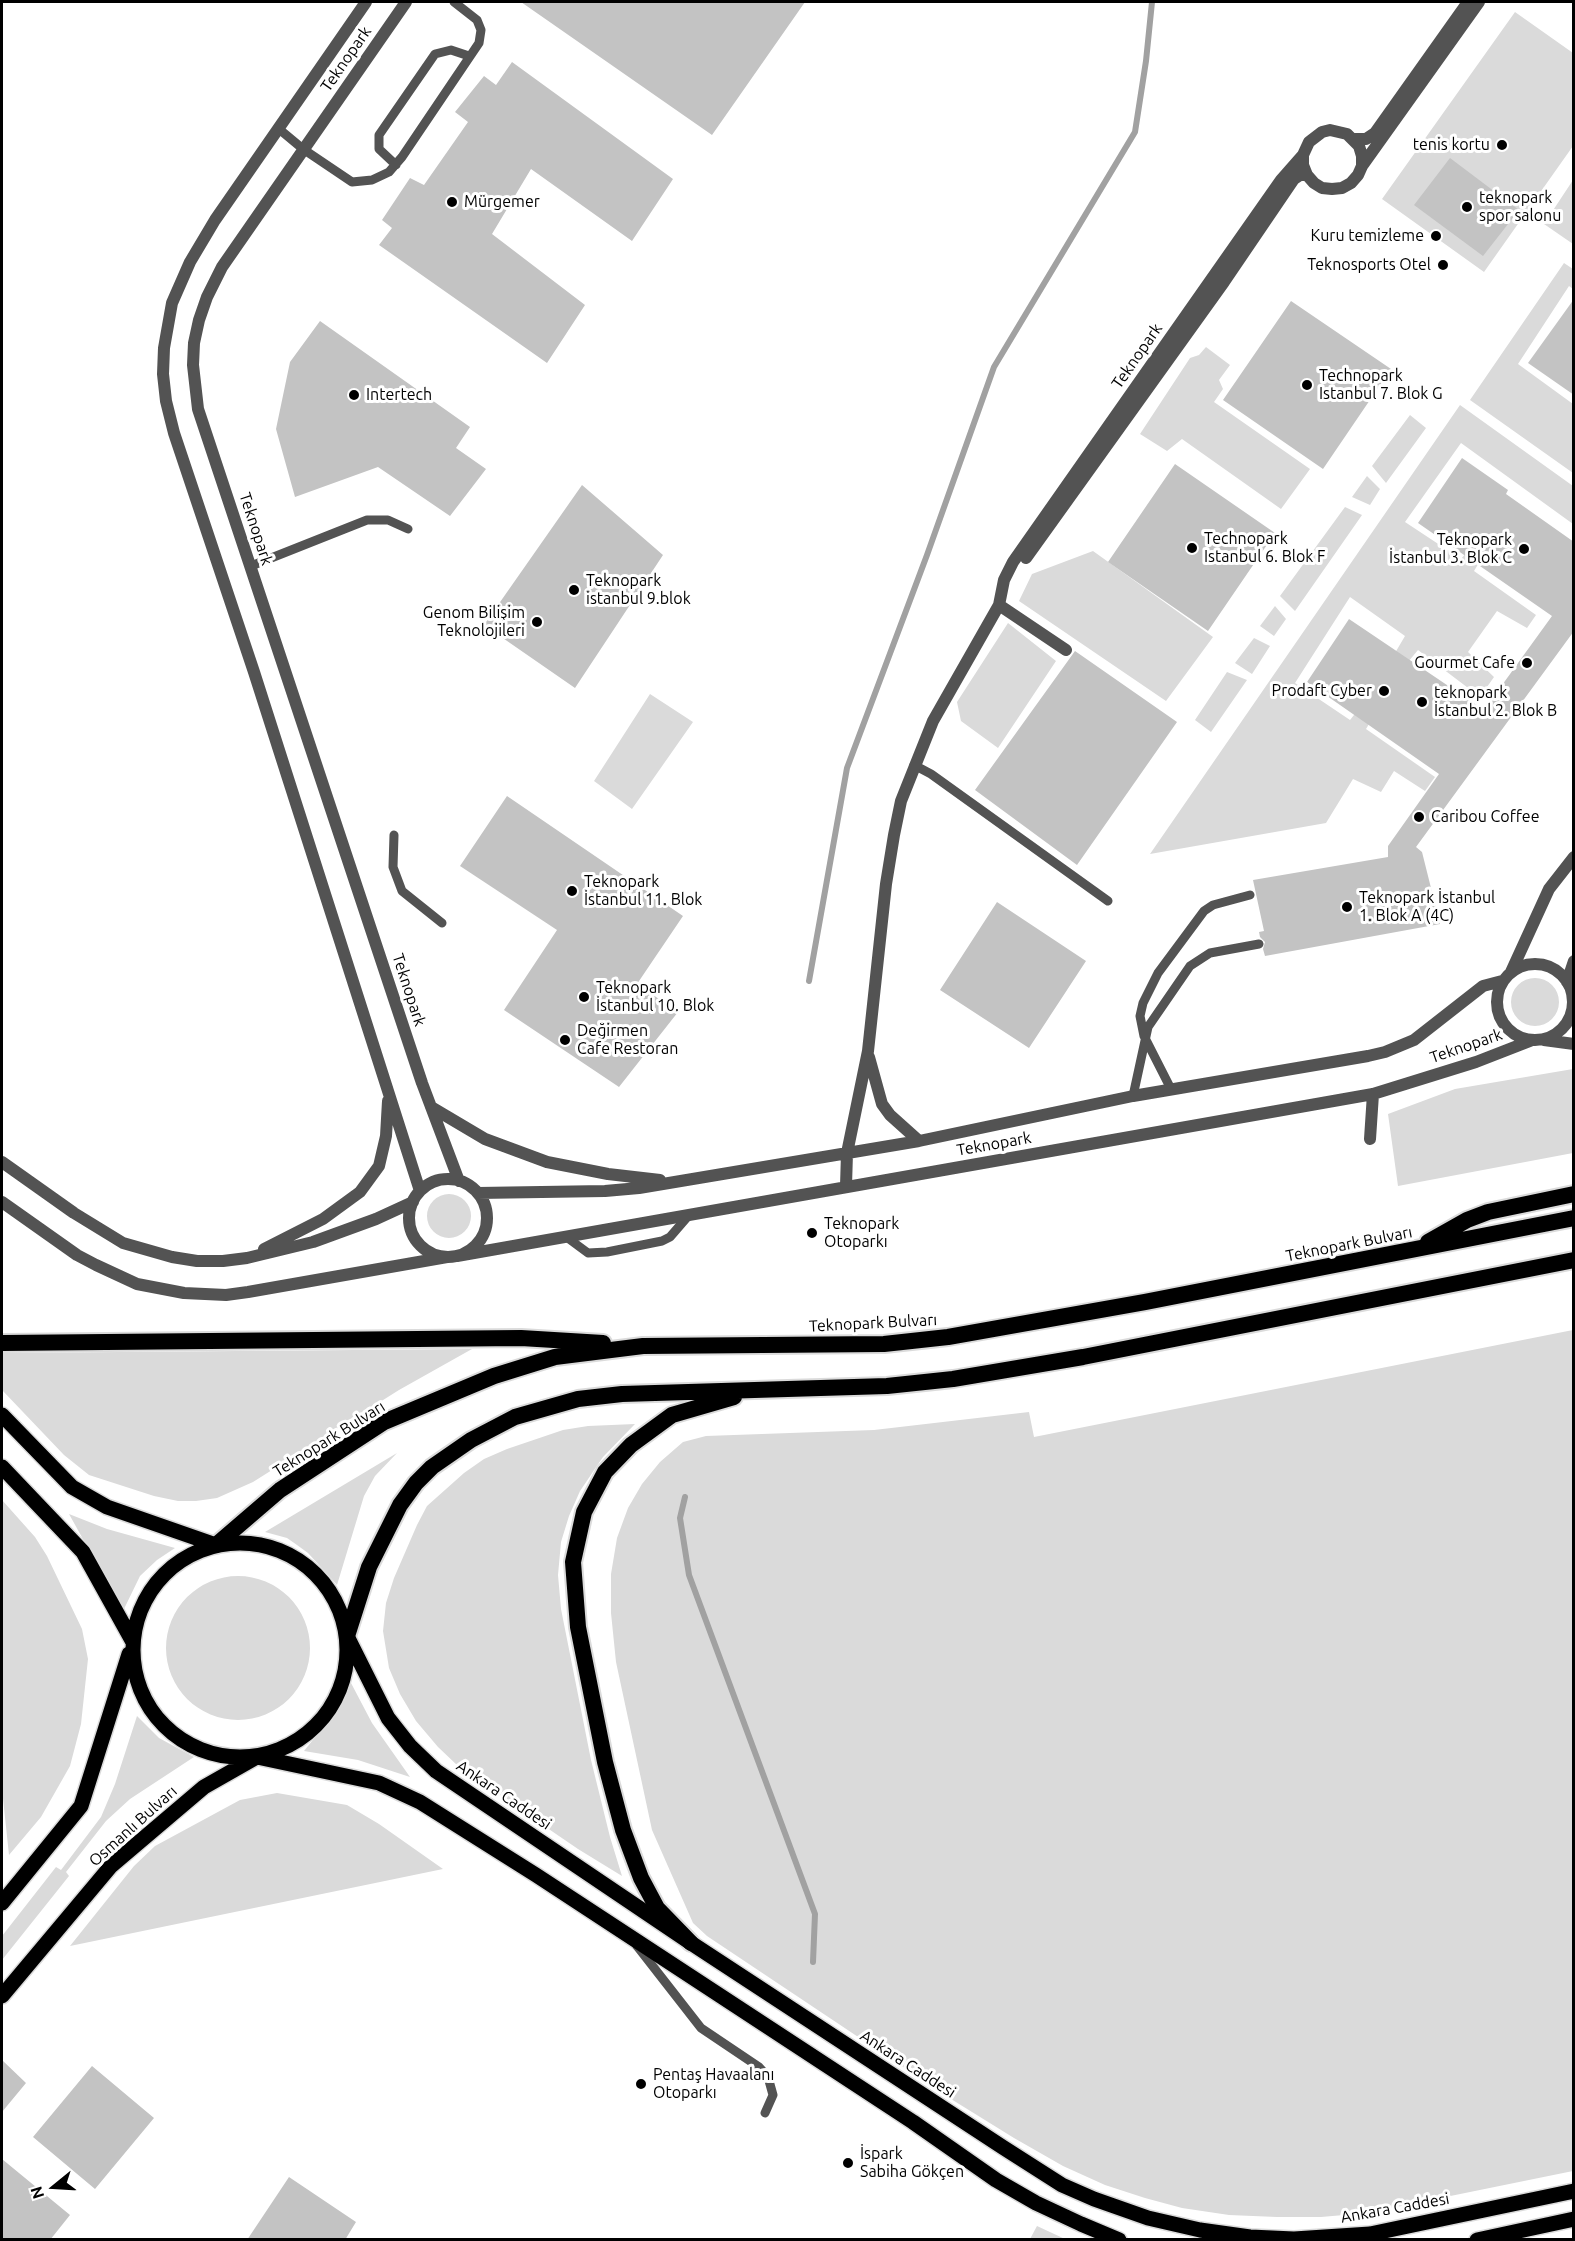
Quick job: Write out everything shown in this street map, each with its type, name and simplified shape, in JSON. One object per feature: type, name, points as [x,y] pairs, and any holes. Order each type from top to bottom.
[{"type":"highway","points":[[1414,1250],[1467,1220],[1488,1212],[1574,1194]]},
{"type":"highway","name":"Teknopark Bulvarı","points":[[216,1545],[280,1490],[384,1422],[524,1365],[582,1353],[643,1346],[884,1344],[948,1337],[1145,1302],[1574,1218]]},
{"type":"highway","points":[[347,1636],[369,1567],[400,1505],[416,1483],[432,1467],[471,1440],[515,1417],[578,1399],[622,1395],[887,1386],[990,1374],[1343,1307],[1574,1260]]},
{"type":"highway","points":[[2,1343],[521,1338],[643,1346]]},
{"type":"highway","points":[[691,1943],[657,1908],[640,1878],[623,1830],[605,1762],[582,1650],[573,1562],[584,1512],[605,1473],[631,1444],[672,1415],[758,1390]]},
{"type":"main road","points":[[2,1415],[72,1487],[107,1507],[216,1545]]},
{"type":"main road","points":[[2,1467],[83,1552],[133,1642],[133,1662],[142,1694],[156,1716],[174,1735],[205,1752],[223,1756],[257,1757],[379,1783],[420,1802],[630,1936],[913,2122],[996,2180],[1045,2207],[1119,2240]]},
{"type":"main road","points":[[2,1903],[81,1806],[133,1642],[139,1612],[154,1585],[176,1563],[203,1548],[216,1545],[254,1543],[273,1547],[309,1566],[335,1598],[343,1616],[347,1636],[347,1669],[336,1701],[316,1727],[289,1747],[257,1757]]},
{"type":"main road","name":"Ankara Caddesi","points":[[347,1636],[388,1718],[410,1746],[436,1771],[691,1943],[1038,2171],[1094,2199],[1148,2218],[1200,2230],[1250,2237],[1331,2238],[1370,2234],[1574,2191]]},
{"type":"main road","name":"Osmanlı Bulvarı","points":[[2,1996],[111,1866],[204,1787],[257,1757]]},
{"type":"main road","points":[[1477,2240],[1574,2219]]},
{"type":"street","name":"Teknopark","points":[[366,2],[215,220],[180,283],[168,322],[163,374],[166,401],[174,433],[254,672],[420,1191]]},
{"type":"street","name":"Teknopark","points":[[406,2],[222,267],[207,297],[194,343],[195,387],[198,409],[431,1107],[459,1181]]},
{"type":"street","points":[[1468,2],[1375,133],[1366,139],[1354,139],[1339,131],[1322,132],[1309,142],[1303,155],[1303,165],[1307,175],[1314,183],[1323,188],[1332,189],[1342,188],[1351,183],[1479,2]]},
{"type":"street","points":[[1354,139],[1362,156],[1362,166]]},
{"type":"street","name":"Teknopark","points":[[847,1153],[868,1051],[892,844],[901,801],[933,721],[999,605],[1005,580],[1013,562],[1274,189],[1303,155]]},
{"type":"street","name":"Teknopark","points":[[1005,580],[1019,566],[1076,490],[1224,282],[1294,179],[1300,175],[1307,175]]},
{"type":"street","points":[[999,605],[1066,650]]},
{"type":"street","name":"Teknopark","points":[[1574,857],[1549,889],[1497,993],[1496,1006],[1500,1019],[1507,1029],[1518,1037],[1574,1044]]},
{"type":"street","name":"Teknopark","points":[[2,1202],[77,1255],[137,1284],[184,1293],[249,1292],[1374,1094],[1554,1036],[1564,1028],[1570,1017],[1573,1005],[1570,987],[1574,962]]},
{"type":"street","name":"Teknopark","points":[[452,1256],[474,1247],[485,1230],[486,1211],[478,1193],[605,1191],[919,1141],[1133,1096],[1385,1052],[1414,1040],[1483,986],[1507,976],[1522,966],[1541,965],[1558,972],[1570,987]]},
{"type":"street","name":"Teknopark","points":[[868,1051],[882,1104],[895,1120],[919,1141]]},
{"type":"street","name":"Teknopark","points":[[247,1258],[324,1219],[360,1192],[379,1166],[386,1136],[389,1094]]},
{"type":"street","points":[[1370,1139],[1374,1094]]},
{"type":"street","name":"Teknopark","points":[[431,1107],[485,1139],[547,1162],[608,1174],[676,1181]]},
{"type":"street","points":[[846,1186],[847,1153]]},
{"type":"street","name":"Teknopark","points":[[2,1162],[74,1213],[123,1243],[172,1257],[197,1261],[247,1258],[313,1242],[376,1219],[413,1202]]},
{"type":"street","points":[[452,1256],[429,1251],[415,1238],[410,1220],[413,1202],[420,1191],[438,1180],[459,1181],[478,1193]]},
{"type":"lane","points":[[279,129],[303,149],[352,182],[372,180],[389,172],[396,165],[481,37],[480,24],[474,15],[454,2]]},
{"type":"lane","points":[[396,165],[379,149],[379,135],[435,54],[451,50],[470,56]]},
{"type":"lane","points":[[251,566],[367,520],[388,520],[408,529]]},
{"type":"lane","points":[[914,765],[931,774],[1108,901]]},
{"type":"lane","points":[[394,835],[393,867],[402,891],[442,923]]},
{"type":"lane","points":[[1171,1089],[1144,1036],[1140,1016],[1148,990],[1198,918],[1213,905],[1250,895]]},
{"type":"lane","points":[[1133,1096],[1144,1036],[1190,966],[1210,953],[1259,944]]},
{"type":"lane","points":[[565,1236],[588,1252],[607,1252],[662,1241],[670,1237],[689,1215]]},
{"type":"lane","points":[[630,1936],[701,2028],[759,2067],[768,2077],[773,2095],[765,2113]]},
{"type":"shaded area","points":[[1515,12],[1573,53],[1573,146],[1484,272],[1382,199]]},
{"type":"shaded area","points":[[1573,180],[1573,244],[1544,224]]},
{"type":"shaded area","points":[[1564,263],[1573,269],[1573,289],[1569,286],[1518,364],[1573,404],[1573,473],[1470,400]]},
{"type":"shaded area","points":[[1206,347],[1230,365],[1219,380],[1223,389],[1214,402],[1310,469],[1281,509],[1182,439],[1167,451],[1140,434],[1190,358],[1199,355]]},
{"type":"shaded area","points":[[1460,405],[1573,486],[1573,524],[1461,443],[1405,522],[1461,559],[1467,552],[1480,561],[1474,571],[1536,615],[1527,628],[1497,611],[1468,652],[1494,677],[1480,697],[1418,650],[1408,662],[1395,653],[1405,636],[1350,597],[1295,683],[1350,720],[1362,705],[1375,714],[1366,729],[1435,777],[1425,791],[1394,771],[1381,792],[1353,779],[1326,823],[1150,854]]},
{"type":"shaded area","points":[[1410,415],[1426,428],[1386,483],[1372,466]]},
{"type":"shaded area","points":[[1367,476],[1380,489],[1370,505],[1352,497]]},
{"type":"shaded area","points":[[1345,507],[1362,515],[1295,611],[1280,596]]},
{"type":"shaded area","points":[[1093,551],[1213,637],[1166,701],[1019,601],[1032,574]]},
{"type":"shaded area","points":[[1275,606],[1286,619],[1274,636],[1260,626]]},
{"type":"shaded area","points":[[1008,623],[1056,661],[998,748],[961,721],[957,702]]},
{"type":"shaded area","points":[[1254,638],[1270,646],[1252,674],[1235,663]]},
{"type":"shaded area","points":[[1227,672],[1247,680],[1211,732],[1195,720]]},
{"type":"shaded area","points":[[650,694],[693,722],[632,809],[594,781]]},
{"type":"shaded area","points":[[1530,978],[1540,978],[1555,988],[1559,1002],[1555,1016],[1549,1022],[1540,1026],[1530,1026],[1515,1016],[1511,1007],[1511,997],[1521,982]]},
{"type":"shaded area","points":[[1573,1069],[1573,1153],[1398,1186],[1388,1114],[1455,1089]]},
{"type":"shaded area","points":[[449,1194],[465,1200],[471,1216],[465,1232],[449,1238],[433,1232],[427,1216],[433,1200]]},
{"type":"shaded area","points":[[1573,1330],[1573,2171],[1367,2213],[1321,2217],[1229,2215],[1182,2208],[1145,2198],[1105,2185],[1063,2166],[1014,2138],[951,2099],[707,1936],[693,1923],[652,1830],[616,1662],[611,1613],[611,1574],[617,1538],[628,1508],[642,1484],[660,1462],[683,1442],[706,1436],[874,1430],[1029,1412],[1034,1437]]},
{"type":"shaded area","points":[[472,1349],[399,1390],[253,1482],[217,1498],[196,1501],[178,1501],[154,1496],[89,1475],[64,1455],[2,1390],[2,1353]]},
{"type":"shaded area","points":[[635,1424],[603,1457],[580,1491],[561,1542],[558,1575],[561,1609],[591,1760],[622,1876],[515,1806],[458,1766],[438,1747],[416,1721],[400,1694],[389,1668],[383,1631],[386,1603],[394,1578],[417,1525],[427,1506],[464,1473],[484,1459],[507,1449],[563,1430],[588,1426]]},
{"type":"shaded area","points":[[397,1453],[375,1476],[364,1496],[337,1585],[308,1553],[287,1538],[265,1532]]},
{"type":"shaded area","points":[[2,1500],[35,1537],[47,1556],[82,1629],[88,1659],[81,1724],[70,1766],[41,1817],[9,1855],[2,1789]]},
{"type":"shaded area","points":[[69,1514],[107,1529],[175,1548],[157,1560],[140,1576],[123,1611]]},
{"type":"shaded area","points":[[238,1576],[266,1581],[289,1597],[305,1620],[310,1648],[305,1676],[289,1699],[266,1715],[238,1720],[210,1715],[187,1699],[171,1676],[166,1648],[171,1620],[187,1597],[210,1581]]},
{"type":"shaded area","points":[[351,1683],[372,1723],[410,1777],[358,1760],[304,1751],[332,1716]]},
{"type":"shaded area","points":[[137,1716],[159,1738],[194,1757],[130,1799],[106,1821],[66,1872],[69,1876],[2,1960],[2,1936],[56,1867],[61,1870],[101,1817],[115,1784]]},
{"type":"shaded area","points":[[277,1793],[347,1805],[379,1824],[443,1869],[70,1946],[134,1866],[155,1846],[240,1800]]},
{"type":"shaded area","points":[[1037,2226],[1065,2239],[1030,2239]]},
{"type":"building","points":[[521,2],[805,2],[712,135]]},
{"type":"building","name":"Mürgemer","points":[[512,62],[673,179],[632,241],[531,169],[492,234],[585,305],[547,363],[379,245],[392,228],[382,220],[410,178],[424,185],[468,122],[455,112],[484,76],[496,85]]},
{"type":"building","name":"teknopark spor salonu","points":[[1450,158],[1519,210],[1483,256],[1414,205]]},
{"type":"building","points":[[1574,299],[1574,395],[1528,363]]},
{"type":"building","name":"Technopark Istanbul 7. Blok G","points":[[1291,301],[1391,369],[1323,469],[1223,400]]},
{"type":"building","name":"Intertech","points":[[320,321],[470,427],[456,448],[486,469],[450,516],[378,467],[295,497],[276,429],[290,362]]},
{"type":"building","points":[[1462,458],[1508,490],[1506,494],[1574,542],[1574,631],[1416,847],[1422,852],[1440,924],[1265,956],[1263,949],[1265,942],[1259,932],[1264,931],[1253,880],[1388,857],[1388,846],[1439,774],[1307,682],[1349,619],[1484,710],[1552,616],[1418,523]]},
{"type":"building","name":"Technopark Istanbul 6. Blok F","points":[[1175,464],[1275,533],[1208,631],[1108,562]]},
{"type":"building","name":"Teknopark istanbul 9.blok","points":[[582,485],[663,555],[575,688],[484,625]]},
{"type":"building","points":[[1075,651],[1177,722],[1077,865],[975,790]]},
{"type":"building","points":[[507,796],[683,916],[637,984],[678,1012],[619,1087],[504,1010],[557,930],[460,866]]},
{"type":"building","points":[[997,902],[1086,961],[1029,1048],[940,990]]},
{"type":"building","points":[[2,2060],[26,2083],[2,2112]]},
{"type":"building","points":[[92,2066],[154,2118],[95,2189],[33,2137]]},
{"type":"building","points":[[2,2159],[70,2215],[50,2240],[2,2240]]},
{"type":"building","points":[[289,2177],[356,2222],[345,2240],[247,2240]]},
{"type":"waterway","points":[[809,981],[847,768],[927,555],[994,367],[1135,132],[1152,2]]},
{"type":"waterway","points":[[685,1497],[680,1518],[689,1575],[815,1914],[813,1962]]},
{"type":"place","name":"tenis kortu","points":[[1502,145]]},
{"type":"place","name":"Mürgemer","points":[[452,202]]},
{"type":"place","name":"teknopark spor salonu","points":[[1467,207]]},
{"type":"place","name":"Kuru temizleme","points":[[1436,236]]},
{"type":"place","name":"Teknosports Otel","points":[[1443,265]]},
{"type":"place","name":"Technopark Istanbul 7. Blok G","points":[[1307,385]]},
{"type":"place","name":"Intertech","points":[[354,395]]},
{"type":"place","name":"Technopark Istanbul 6. Blok F","points":[[1192,548]]},
{"type":"place","name":"Teknopark İstanbul 3. Blok C","points":[[1524,549]]},
{"type":"place","name":"Teknopark istanbul 9.blok","points":[[574,590]]},
{"type":"place","name":"Genom Bilişim Teknolojileri","points":[[537,622]]},
{"type":"place","name":"Gourmet Cafe","points":[[1527,663]]},
{"type":"place","name":"Prodaft Cyber","points":[[1384,691]]},
{"type":"place","name":"teknopark İstanbul 2. Blok B","points":[[1422,702]]},
{"type":"place","name":"Caribou Coffee","points":[[1419,817]]},
{"type":"place","name":"Teknopark İstanbul 11. Blok","points":[[572,891]]},
{"type":"place","name":"Teknopark İstanbul 1. Blok A (4C)","points":[[1347,907]]},
{"type":"place","name":"Teknopark İstanbul 10. Blok","points":[[584,997]]},
{"type":"place","name":"Değirmen Cafe Restoran","points":[[565,1040]]},
{"type":"place","name":"Teknopark Otoparkı","points":[[812,1233]]},
{"type":"place","name":"Pentaş Havaalanı Otoparkı","points":[[641,2084]]},
{"type":"place","name":"İspark Sabiha Gökçen","points":[[848,2163]]}]
